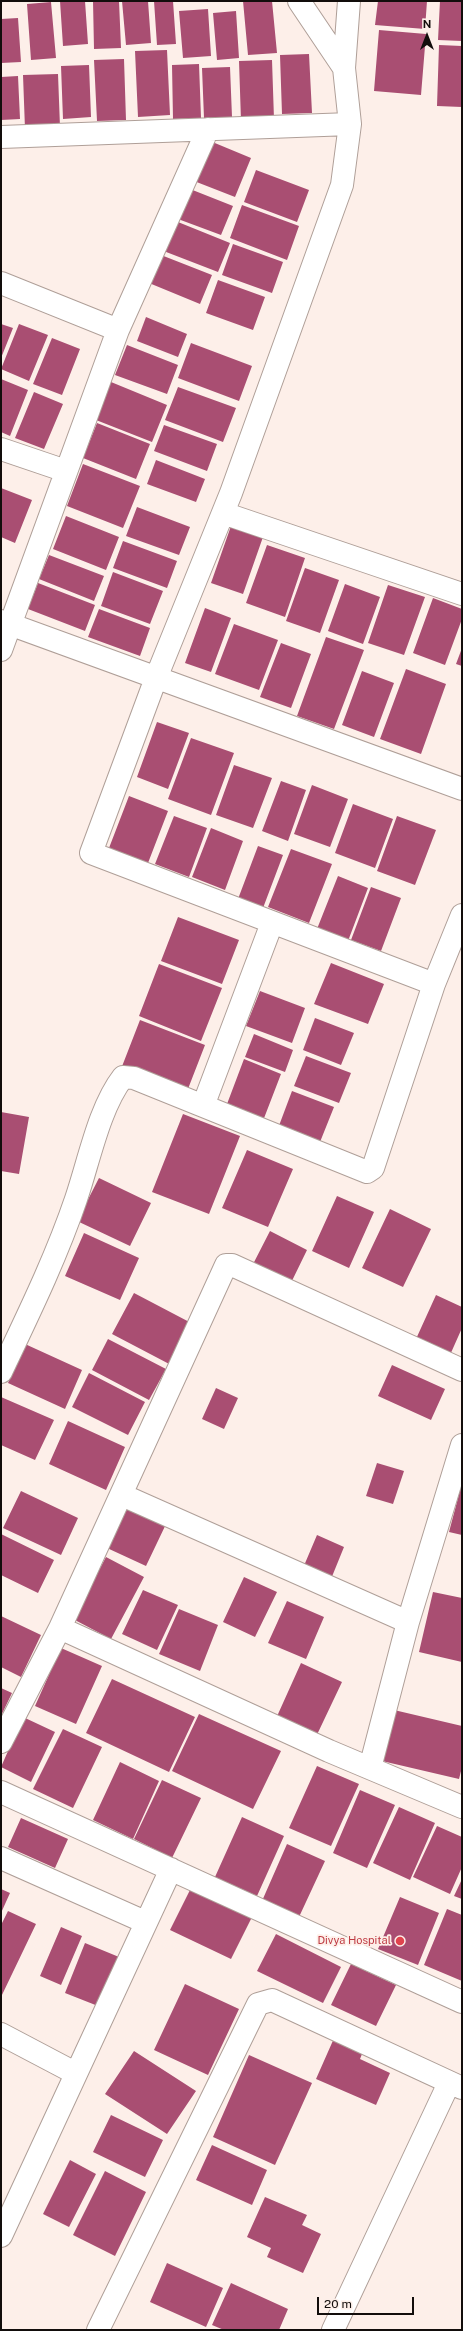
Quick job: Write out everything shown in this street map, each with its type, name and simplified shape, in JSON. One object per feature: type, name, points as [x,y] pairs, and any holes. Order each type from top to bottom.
[{"type":"street","points":[[299,1],[344,68]]},
{"type":"street","points":[[349,1],[344,68],[350,124],[342,185],[223,513],[156,678],[91,853],[94,856],[434,984]]},
{"type":"street","points":[[1,137],[350,124]]},
{"type":"street","points":[[1,650],[5,623],[66,471],[118,330],[208,129]]},
{"type":"street","points":[[1,283],[118,330]]},
{"type":"street","points":[[1,448],[66,471]]},
{"type":"street","points":[[223,513],[462,594]]},
{"type":"street","points":[[5,623],[462,788]]},
{"type":"street","points":[[1,1372],[76,1200],[90,1152],[114,1088],[123,1077],[134,1078],[360,1169],[370,1171],[373,1168],[434,984],[462,915]]},
{"type":"street","points":[[203,1106],[272,923]]},
{"type":"street","points":[[1,1742],[60,1628],[226,1265],[232,1265],[462,1370]]},
{"type":"street","points":[[370,1768],[408,1622],[462,1445]]},
{"type":"street","points":[[122,1495],[408,1622]]},
{"type":"street","points":[[60,1628],[370,1768],[462,1807]]},
{"type":"street","points":[[1,1792],[462,2002]]},
{"type":"street","points":[[1,1858],[146,1922]]},
{"type":"street","points":[[1,2236],[171,1869]]},
{"type":"street","points":[[98,2330],[258,2004],[272,2000],[456,2085],[333,2330]]},
{"type":"street","points":[[1,2034],[76,2074]]},
{"type":"building","points":[[60,1],[85,1],[88,44],[63,46]]},
{"type":"building","points":[[93,1],[119,1],[121,48],[94,49]]},
{"type":"building","points":[[122,1],[148,1],[151,43],[126,45]]},
{"type":"building","points":[[154,1],[173,1],[176,44],[157,45]]},
{"type":"building","points":[[243,1],[272,1],[277,53],[248,55]]},
{"type":"building","points":[[378,1],[427,1],[425,29],[375,25]]},
{"type":"building","points":[[440,1],[462,1],[462,41],[438,40]]},
{"type":"building","points":[[51,2],[56,58],[31,60],[27,4]]},
{"type":"building","points":[[208,9],[211,56],[183,58],[179,11]]},
{"type":"building","points":[[236,11],[239,58],[217,60],[213,13]]},
{"type":"building","points":[[18,18],[21,62],[1,63],[1,19]]},
{"type":"building","points":[[379,30],[426,34],[421,95],[374,91]]},
{"type":"building","points":[[439,45],[462,46],[462,107],[437,106]]},
{"type":"building","points":[[167,50],[170,115],[138,117],[135,51]]},
{"type":"building","points":[[309,54],[312,113],[282,114],[280,55]]},
{"type":"building","points":[[124,59],[126,120],[97,121],[94,60]]},
{"type":"building","points":[[272,60],[274,119],[241,121],[239,61]]},
{"type":"building","points":[[199,64],[201,118],[173,119],[172,65]]},
{"type":"building","points":[[89,65],[91,117],[63,119],[61,66]]},
{"type":"building","points":[[230,67],[232,117],[204,118],[202,68]]},
{"type":"building","points":[[58,74],[60,127],[25,129],[23,75]]},
{"type":"building","points":[[18,76],[20,119],[1,120],[1,77]]},
{"type":"building","points":[[210,141],[251,158],[235,197],[194,181]]},
{"type":"building","points":[[256,170],[309,190],[297,222],[244,202]]},
{"type":"building","points":[[190,189],[233,206],[221,235],[178,219]]},
{"type":"building","points":[[242,205],[299,226],[287,260],[230,238]]},
{"type":"building","points":[[173,220],[230,243],[218,272],[161,250]]},
{"type":"building","points":[[233,244],[283,262],[272,293],[222,275]]},
{"type":"building","points":[[161,255],[212,275],[200,304],[149,283]]},
{"type":"building","points":[[218,280],[265,297],[253,330],[206,313]]},
{"type":"building","points":[[146,317],[187,334],[178,357],[137,341]]},
{"type":"building","points":[[1,324],[13,328],[1,358]]},
{"type":"building","points":[[19,324],[48,335],[29,381],[1,369]]},
{"type":"building","points":[[52,338],[80,349],[62,395],[33,384]]},
{"type":"building","points":[[191,343],[252,366],[239,401],[178,378]]},
{"type":"building","points":[[127,345],[178,365],[167,394],[115,375]]},
{"type":"building","points":[[1,379],[28,390],[10,436],[1,432]]},
{"type":"building","points":[[111,382],[167,405],[152,442],[96,420]]},
{"type":"building","points":[[178,387],[236,408],[223,442],[165,420]]},
{"type":"building","points":[[34,392],[63,404],[44,449],[15,438]]},
{"type":"building","points":[[97,423],[150,444],[136,479],[83,458]]},
{"type":"building","points":[[164,425],[217,444],[207,471],[154,451]]},
{"type":"building","points":[[156,460],[205,479],[196,502],[147,484]]},
{"type":"building","points":[[83,464],[140,486],[123,528],[67,506]]},
{"type":"building","points":[[1,488],[32,500],[15,543],[1,537]]},
{"type":"building","points":[[137,507],[190,527],[179,555],[126,536]]},
{"type":"building","points":[[66,516],[119,537],[106,570],[53,549]]},
{"type":"building","points":[[231,526],[263,537],[243,594],[211,583]]},
{"type":"building","points":[[123,541],[177,561],[167,588],[113,568]]},
{"type":"building","points":[[267,545],[305,558],[285,617],[246,603]]},
{"type":"building","points":[[49,555],[104,576],[94,601],[39,579]]},
{"type":"building","points":[[305,568],[339,580],[320,633],[286,621]]},
{"type":"building","points":[[113,572],[163,591],[150,624],[101,606]]},
{"type":"building","points":[[38,583],[95,605],[85,631],[28,609]]},
{"type":"building","points":[[345,584],[380,597],[363,644],[328,631]]},
{"type":"building","points":[[388,585],[425,597],[404,655],[368,643]]},
{"type":"building","points":[[433,598],[462,609],[462,619],[445,665],[413,653]]},
{"type":"building","points":[[205,608],[231,618],[211,672],[185,663]]},
{"type":"building","points":[[99,609],[150,628],[140,656],[88,637]]},
{"type":"building","points":[[234,624],[278,640],[259,690],[215,674]]},
{"type":"building","points":[[326,637],[364,650],[334,729],[297,716]]},
{"type":"building","points":[[281,643],[311,654],[291,708],[260,697]]},
{"type":"building","points":[[462,648],[462,666],[456,664]]},
{"type":"building","points":[[406,669],[446,684],[421,754],[380,739]]},
{"type":"building","points":[[362,671],[394,683],[374,737],[342,725]]},
{"type":"building","points":[[157,722],[189,733],[168,789],[137,777]]},
{"type":"building","points":[[191,738],[234,753],[211,815],[168,799]]},
{"type":"building","points":[[234,765],[272,778],[253,828],[216,815]]},
{"type":"building","points":[[281,781],[306,790],[288,841],[262,831]]},
{"type":"building","points":[[312,785],[348,799],[330,847],[294,834]]},
{"type":"building","points":[[129,796],[168,811],[148,863],[109,848]]},
{"type":"building","points":[[353,804],[393,819],[375,868],[335,853]]},
{"type":"building","points":[[174,816],[207,828],[189,877],[155,864]]},
{"type":"building","points":[[397,816],[436,830],[415,885],[377,871]]},
{"type":"building","points":[[211,828],[243,841],[225,890],[192,877]]},
{"type":"building","points":[[258,846],[283,855],[263,908],[238,899]]},
{"type":"building","points":[[291,849],[332,864],[309,923],[268,907]]},
{"type":"building","points":[[338,876],[368,888],[348,941],[317,929]]},
{"type":"building","points":[[371,887],[401,898],[381,951],[351,940]]},
{"type":"building","points":[[178,917],[239,940],[222,984],[161,961]]},
{"type":"building","points":[[331,963],[384,984],[368,1024],[314,1004]]},
{"type":"building","points":[[159,964],[222,988],[201,1041],[139,1016]]},
{"type":"building","points":[[260,991],[305,1008],[292,1043],[246,1026]]},
{"type":"building","points":[[315,1018],[354,1033],[341,1065],[303,1050]]},
{"type":"building","points":[[140,1020],[205,1045],[186,1094],[121,1069]]},
{"type":"building","points":[[254,1034],[293,1050],[285,1072],[245,1057]]},
{"type":"building","points":[[306,1056],[351,1073],[339,1103],[294,1086]]},
{"type":"building","points":[[244,1059],[281,1074],[261,1126],[224,1112]]},
{"type":"building","points":[[292,1091],[334,1107],[318,1147],[277,1131]]},
{"type":"building","points":[[1,1112],[29,1117],[19,1174],[1,1171]]},
{"type":"building","points":[[183,1114],[240,1136],[209,1214],[152,1192]]},
{"type":"building","points":[[247,1150],[293,1169],[268,1227],[222,1208]]},
{"type":"building","points":[[99,1178],[151,1203],[130,1246],[77,1221]]},
{"type":"building","points":[[337,1196],[374,1212],[349,1268],[312,1251]]},
{"type":"building","points":[[390,1209],[431,1229],[403,1287],[362,1268]]},
{"type":"building","points":[[270,1231],[307,1250],[288,1289],[250,1270]]},
{"type":"building","points":[[84,1233],[139,1258],[120,1300],[65,1276]]},
{"type":"building","points":[[134,1293],[195,1325],[173,1366],[112,1334]]},
{"type":"building","points":[[436,1295],[462,1307],[462,1328],[450,1355],[416,1339]]},
{"type":"building","points":[[108,1339],[166,1369],[149,1400],[92,1370]]},
{"type":"building","points":[[25,1344],[82,1370],[65,1409],[8,1383]]},
{"type":"building","points":[[392,1365],[445,1389],[431,1420],[378,1396]]},
{"type":"building","points":[[89,1373],[145,1402],[128,1435],[72,1407]]},
{"type":"building","points":[[216,1388],[238,1398],[224,1429],[202,1419]]},
{"type":"building","points":[[1,1397],[54,1420],[35,1460],[1,1445]]},
{"type":"building","points":[[68,1421],[125,1447],[106,1490],[49,1464]]},
{"type":"building","points":[[377,1463],[404,1471],[393,1504],[366,1496]]},
{"type":"building","points":[[462,1483],[462,1535],[449,1532]]},
{"type":"building","points":[[21,1491],[78,1518],[61,1555],[3,1528]]},
{"type":"building","points":[[128,1504],[167,1522],[146,1566],[107,1548]]},
{"type":"building","points":[[1,1534],[54,1560],[38,1593],[1,1575]]},
{"type":"building","points":[[317,1535],[344,1547],[331,1579],[303,1568]]},
{"type":"building","points":[[106,1557],[144,1577],[111,1639],[73,1619]]},
{"type":"building","points":[[244,1577],[277,1592],[255,1637],[223,1622]]},
{"type":"building","points":[[143,1590],[178,1605],[157,1650],[122,1634]]},
{"type":"building","points":[[433,1592],[462,1598],[462,1662],[419,1652]]},
{"type":"building","points":[[287,1601],[324,1617],[306,1659],[268,1643]]},
{"type":"building","points":[[179,1609],[218,1625],[200,1671],[159,1654]]},
{"type":"building","points":[[1,1616],[41,1635],[21,1677],[1,1667]]},
{"type":"building","points":[[61,1648],[102,1666],[76,1724],[35,1706]]},
{"type":"building","points":[[301,1663],[342,1682],[314,1741],[274,1723]]},
{"type":"building","points":[[112,1679],[195,1717],[169,1772],[86,1733]]},
{"type":"building","points":[[1,1688],[12,1693],[1,1716]]},
{"type":"building","points":[[394,1710],[462,1726],[462,1767],[459,1779],[382,1761]]},
{"type":"building","points":[[199,1714],[281,1751],[253,1809],[172,1771]]},
{"type":"building","points":[[23,1717],[55,1732],[31,1782],[1,1767]]},
{"type":"building","points":[[63,1729],[102,1747],[73,1808],[33,1789]]},
{"type":"building","points":[[120,1762],[159,1781],[133,1839],[93,1820]]},
{"type":"building","points":[[317,1766],[359,1784],[331,1846],[289,1828]]},
{"type":"building","points":[[162,1780],[201,1798],[172,1858],[134,1839]]},
{"type":"building","points":[[360,1790],[395,1805],[367,1868],[333,1853]]},
{"type":"building","points":[[399,1807],[435,1823],[410,1880],[373,1863]]},
{"type":"building","points":[[242,1817],[284,1836],[257,1896],[215,1877]]},
{"type":"building","points":[[21,1818],[68,1839],[55,1868],[8,1847]]},
{"type":"building","points":[[437,1826],[462,1837],[462,1867],[450,1894],[413,1877]]},
{"type":"building","points":[[287,1844],[325,1861],[299,1917],[262,1901]]},
{"type":"building","points":[[462,1879],[462,1899],[454,1896]]},
{"type":"building","points":[[193,1884],[254,1913],[231,1959],[170,1930]]},
{"type":"building","points":[[1,1889],[10,1893],[1,1913]]},
{"type":"building","points":[[400,1897],[439,1913],[418,1965],[378,1949]]},
{"type":"building","points":[[447,1909],[462,1915],[462,1981],[424,1965]]},
{"type":"building","points":[[8,1911],[36,1924],[1,1997],[1,1925]]},
{"type":"building","points":[[61,1927],[82,1936],[61,1985],[40,1976]]},
{"type":"building","points":[[276,1934],[341,1967],[323,2003],[257,1971]]},
{"type":"building","points":[[85,1943],[119,1957],[98,2006],[65,1993]]},
{"type":"building","points":[[351,1964],[396,1985],[376,2026],[331,2005]]},
{"type":"building","points":[[185,1984],[239,2009],[208,2075],[154,2050]]},
{"type":"building","points":[[335,2036],[364,2049],[360,2059],[390,2073],[376,2105],[316,2079]]},
{"type":"building","points":[[134,2051],[196,2091],[167,2134],[105,2094]]},
{"type":"building","points":[[249,2055],[312,2083],[275,2165],[213,2137]]},
{"type":"building","points":[[111,2115],[163,2140],[145,2177],[93,2152]]},
{"type":"building","points":[[212,2145],[267,2170],[252,2205],[196,2180]]},
{"type":"building","points":[[70,2160],[96,2174],[69,2227],[43,2214]]},
{"type":"building","points":[[105,2171],[146,2192],[115,2256],[73,2235]]},
{"type":"building","points":[[265,2197],[307,2215],[302,2225],[321,2234],[303,2273],[267,2257],[271,2248],[247,2237]]},
{"type":"building","points":[[167,2263],[223,2288],[206,2327],[150,2302]]},
{"type":"building","points":[[231,2283],[288,2309],[279,2330],[224,2330],[212,2325]]},
{"type":"place","name":"Divya Hospital","points":[[400,1941]]}]
